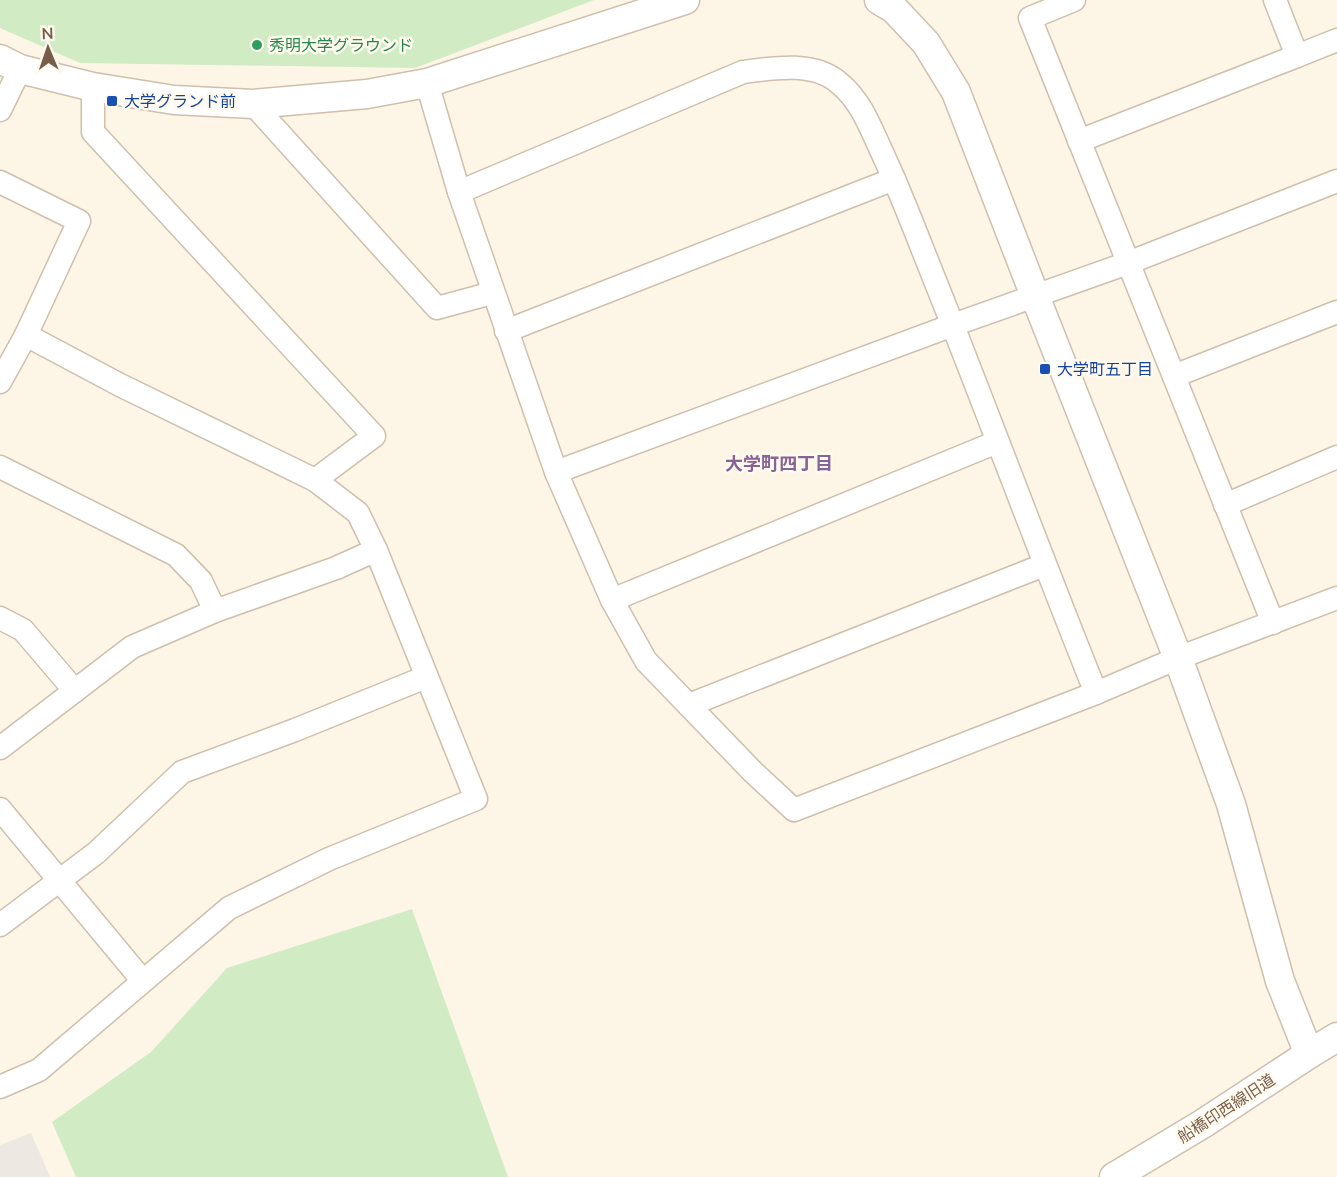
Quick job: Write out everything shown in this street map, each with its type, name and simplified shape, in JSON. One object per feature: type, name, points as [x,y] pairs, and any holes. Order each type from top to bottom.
[{"type":"street","points":[[0,110],[10,64],[93,87],[174,100],[253,104],[367,94],[428,83],[685,0]]},
{"type":"street","points":[[879,0],[894,9],[926,43],[956,92],[1178,658],[1231,804],[1280,981],[1309,1054]]},
{"type":"street","points":[[1074,0],[1030,18],[1272,623]]},
{"type":"street","points":[[1275,0],[1297,56]]},
{"type":"street","points":[[1079,141],[1337,40]]},
{"type":"street","points":[[459,192],[743,72],[780,67],[810,69],[838,82],[861,107],[894,178],[1096,693]]},
{"type":"street","points":[[428,83],[459,192],[492,293],[556,472],[612,600],[646,661],[753,772],[794,810],[1096,693],[1178,658],[1337,598]]},
{"type":"street","points":[[93,87],[93,132],[374,436],[315,480]]},
{"type":"street","points":[[253,104],[437,308],[492,293]]},
{"type":"street","points":[[506,331],[894,178]]},
{"type":"street","points":[[556,472],[953,325],[1128,263],[1337,181]]},
{"type":"street","points":[[0,182],[79,221],[26,335],[0,382]]},
{"type":"street","points":[[1174,376],[1337,312]]},
{"type":"street","points":[[0,1087],[39,1071],[229,908],[329,859],[476,799],[376,550],[358,513],[315,480],[120,385],[26,335]]},
{"type":"street","points":[[612,600],[997,442]]},
{"type":"street","points":[[1225,505],[1337,457]]},
{"type":"street","points":[[0,467],[176,555],[201,581],[215,611]]},
{"type":"street","points":[[0,748],[132,647],[215,611],[336,568],[376,550]]},
{"type":"street","points":[[689,705],[1044,565]]},
{"type":"street","points":[[0,618],[23,630],[75,691]]},
{"type":"street","points":[[0,925],[96,853],[183,772],[426,677]]},
{"type":"street","points":[[0,809],[143,981]]},
{"type":"street","name":"船橋印西線旧道","points":[[1114,1177],[1204,1123],[1337,1037]]},
{"type":"shaded area","points":[[31,1133],[50,1177],[0,1177],[0,1145]]},
{"type":"green space","name":"秀明大学グラウンド","points":[[0,0],[594,0],[415,68],[80,63],[0,28]]},
{"type":"green space","points":[[412,909],[508,1177],[76,1177],[52,1122],[151,1052],[227,968]]},
{"type":"place","name":"秀明大学グラウンド","points":[[257,45]]},
{"type":"place","name":"大学グランド前","points":[[112,101]]},
{"type":"place","name":"大学町五丁目","points":[[1045,369]]},
{"type":"district","name":"大学町四丁目","points":[[779,464]]}]
